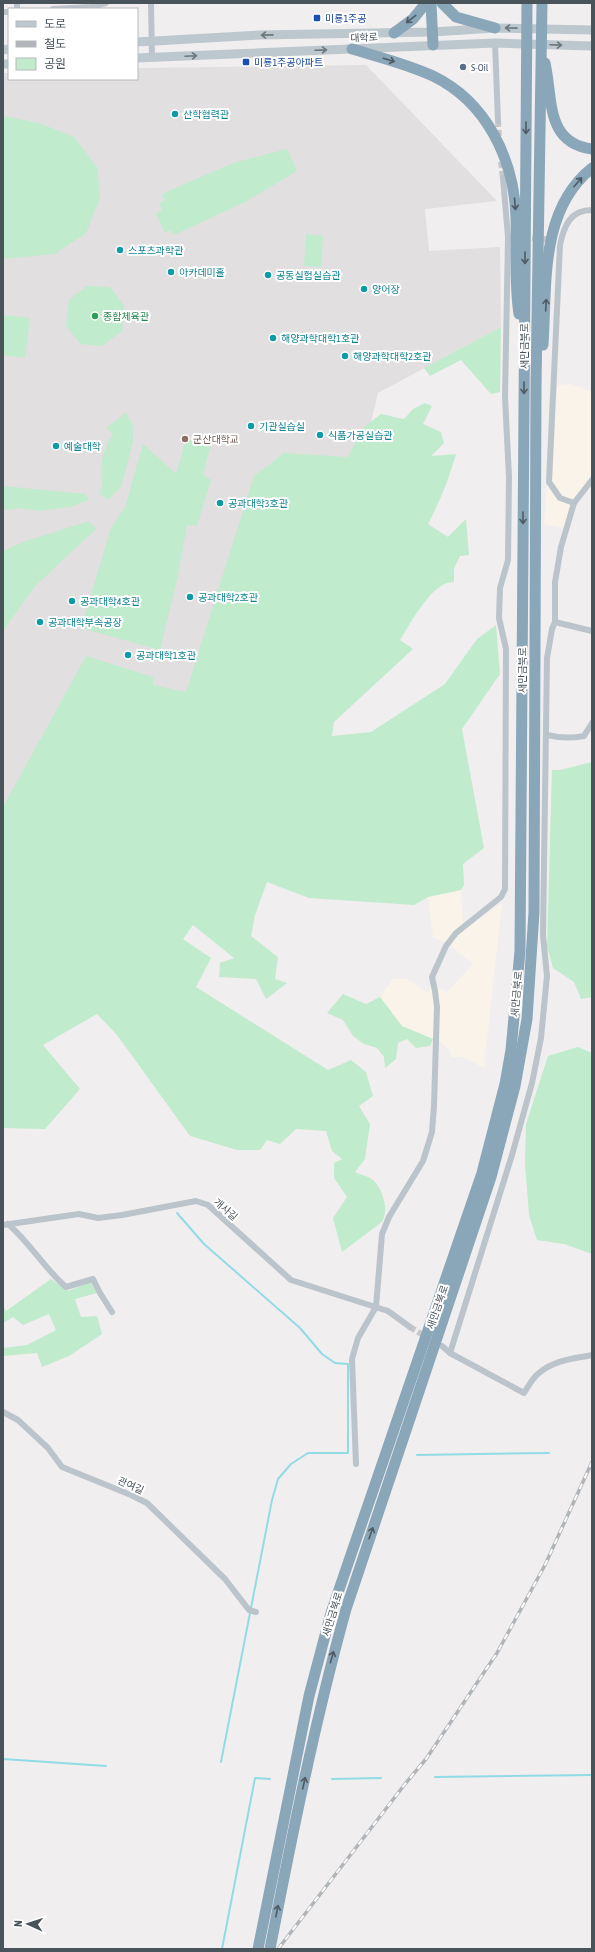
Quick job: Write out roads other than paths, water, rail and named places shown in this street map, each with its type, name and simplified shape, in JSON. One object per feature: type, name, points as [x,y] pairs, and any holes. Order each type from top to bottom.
[{"type":"highway","points":[[394,33],[413,18],[426,3]]},
{"type":"highway","points":[[431,3],[433,45]]},
{"type":"highway","points":[[442,3],[456,17],[495,28]]},
{"type":"highway","points":[[524,3],[527,20]]},
{"type":"highway","name":"새만금북로","points":[[258,1949],[309,1696],[331,1613],[482,1173],[505,1084],[511,1050],[520,951],[527,3]]},
{"type":"highway","points":[[542,3],[541,46],[545,90],[553,118],[560,132],[568,141],[580,148],[592,149]]},
{"type":"highway","points":[[352,49],[415,68],[454,88],[484,118],[498,140],[508,166],[514,191],[516,217],[516,296],[524,350]]},
{"type":"highway","name":"새만금북로","points":[[270,1949],[288,1854],[328,1673],[346,1609],[491,1177],[515,1086],[527,1019],[534,912],[536,385],[545,90]]},
{"type":"highway","points":[[536,385],[543,351],[550,244],[555,225],[564,203],[575,186],[592,168]]},
{"type":"street","points":[[61,6],[91,7],[106,3]]},
{"type":"street","points":[[151,3],[152,58]]},
{"type":"street","name":"대학로","points":[[138,42],[259,35],[432,32],[495,28],[592,30]]},
{"type":"street","points":[[495,43],[498,121]]},
{"type":"street","name":"대학로","points":[[138,58],[495,43],[592,46]]},
{"type":"street","points":[[356,1464],[352,1359],[358,1338],[376,1307],[382,1234],[389,1217],[423,1161],[432,1132],[437,1007],[436,991],[432,977],[446,946],[456,932],[501,897],[505,889],[506,649],[499,618],[500,588],[508,560],[509,477],[505,397],[508,237],[503,178]]},
{"type":"street","points":[[574,503],[560,498],[549,482],[560,245],[569,218],[583,210],[592,210]]},
{"type":"street","points":[[450,1353],[512,1155],[532,1083],[541,1038],[547,976],[543,935],[547,658],[552,629],[555,622],[555,582],[561,547],[574,503],[592,480]]},
{"type":"street","points":[[555,622],[592,631]]},
{"type":"street","points":[[547,735],[574,739],[584,736],[592,723]]},
{"type":"street","name":"개사길","points":[[6,1225],[79,1214],[98,1218],[117,1216],[196,1201],[208,1205],[291,1280],[388,1311],[410,1327]]},
{"type":"street","points":[[6,1225],[20,1234],[46,1267],[66,1287],[93,1279],[112,1312]]},
{"type":"street","points":[[442,1346],[450,1353],[524,1393],[538,1373],[550,1366],[564,1359],[592,1355]]},
{"type":"street","name":"관여길","points":[[3,1412],[18,1420],[48,1448],[62,1467],[147,1503],[225,1579],[253,1611]]},
{"type":"waterway","points":[[177,1213],[204,1244],[300,1328],[322,1354],[335,1363],[348,1364],[348,1453],[308,1453],[291,1464],[278,1479],[272,1500],[221,1762]]},
{"type":"waterway","points":[[417,1455],[549,1453]]},
{"type":"waterway","points":[[3,1759],[106,1766]]},
{"type":"waterway","points":[[435,1777],[592,1775]]},
{"type":"waterway","points":[[222,1949],[255,1778],[270,1779]]},
{"type":"waterway","points":[[332,1779],[381,1778]]},
{"type":"tunnel","points":[[498,121],[499,139]]},
{"type":"tunnel","points":[[501,162],[503,178]]},
{"type":"tunnel","points":[[523,238],[561,240]]},
{"type":"tunnel","points":[[410,1327],[428,1338]]},
{"type":"railway","points":[[278,1949],[405,1784],[426,1759],[497,1653],[545,1565],[592,1462]]},
{"type":"place","name":"미룡1주공","points":[[317,18]]},
{"type":"place","name":"미룡1주공아파트","points":[[246,62]]},
{"type":"place","name":"S-Oil","points":[[463,67]]},
{"type":"place","name":"산학협력관","points":[[175,114]]},
{"type":"place","name":"스포츠과학관","points":[[120,250]]},
{"type":"place","name":"아카데미홀","points":[[171,272]]},
{"type":"place","name":"공동실험실습관","points":[[268,275]]},
{"type":"place","name":"양어장","points":[[364,289]]},
{"type":"place","name":"종합체육관","points":[[95,316]]},
{"type":"place","name":"해양과학대학1호관","points":[[273,338]]},
{"type":"place","name":"해양과학대학2호관","points":[[345,356]]},
{"type":"place","name":"기관실습실","points":[[251,426]]},
{"type":"place","name":"식품가공실습관","points":[[320,435]]},
{"type":"place","name":"군산대학교","points":[[185,439]]},
{"type":"place","name":"예술대학","points":[[56,446]]},
{"type":"place","name":"공과대학3호관","points":[[220,503]]},
{"type":"place","name":"공과대학2호관","points":[[190,597]]},
{"type":"place","name":"공과대학4호관","points":[[72,601]]},
{"type":"place","name":"공과대학부속공장","points":[[40,622]]},
{"type":"place","name":"공과대학1호관","points":[[128,655]]}]
